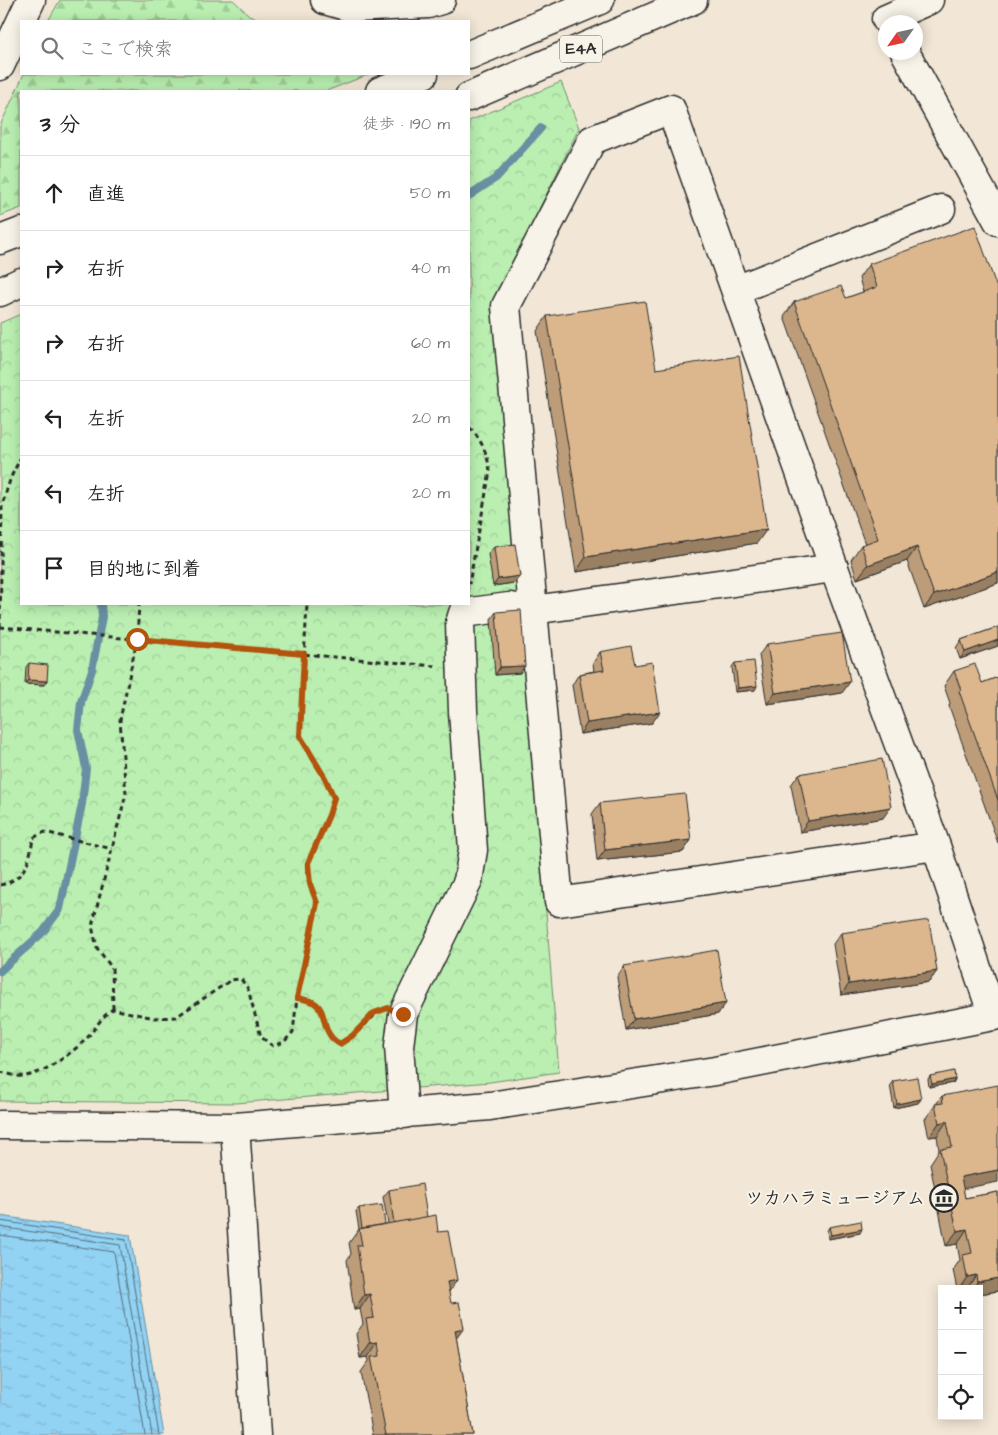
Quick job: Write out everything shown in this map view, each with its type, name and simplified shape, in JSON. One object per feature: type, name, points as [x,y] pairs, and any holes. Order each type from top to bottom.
[{"type":"main road","points":[[22,20],[31,0]]},
{"type":"main road","points":[[325,0],[353,8],[428,4],[441,0]]},
{"type":"main road","name":"E4A","points":[[470,55],[600,0]]},
{"type":"main road","name":"E4A","points":[[470,97],[693,0]]},
{"type":"main road","points":[[895,15],[929,0]]},
{"type":"main road","points":[[0,66],[20,23]]},
{"type":"main road","points":[[909,60],[998,221]]},
{"type":"main road","points":[[383,90],[421,75]]},
{"type":"main road","points":[[0,1125],[235,1127],[490,1106],[715,1071],[996,1015],[936,846],[834,568],[671,108],[592,140],[506,306],[559,902],[936,846]]},
{"type":"main road","points":[[736,290],[941,209]]},
{"type":"main road","points":[[0,240],[20,232]]},
{"type":"main road","points":[[0,276],[20,269]]},
{"type":"main road","points":[[0,292],[20,282]]},
{"type":"main road","points":[[404,1114],[399,1046],[403,1014],[468,881],[473,850],[460,623],[464,613],[510,607],[533,610],[834,568]]},
{"type":"main road","points":[[235,1127],[256,1435]]},
{"type":"path","points":[[470,428],[478,437],[487,453],[490,471],[470,579]]},
{"type":"path","points":[[20,459],[11,476],[2,505],[0,628],[462,668]]},
{"type":"path","points":[[113,1009],[112,968],[97,948],[92,926],[126,794],[120,720],[137,639],[139,605]]},
{"type":"path","points":[[0,1072],[23,1076],[45,1070],[88,1037],[103,1016],[113,1009],[154,1018],[176,1017],[231,980],[242,980],[248,989],[261,1037],[273,1046],[284,1042],[293,1032],[297,998],[317,903],[310,884],[308,863],[329,815],[334,798],[325,778],[300,736],[307,605]]},
{"type":"path","points":[[0,884],[9,883],[22,873],[30,858],[34,838],[45,832],[112,849]]},
{"type":"path","points":[[297,998],[313,1002],[322,1011],[326,1030],[332,1040],[340,1044],[352,1036],[374,1013],[388,1008],[403,1014]]},
{"type":"green space","points":[[60,0],[233,0],[250,16],[258,20],[49,20]]},
{"type":"green space","points":[[24,75],[367,75],[329,90],[20,90],[20,208],[0,216],[0,126]]},
{"type":"green space","points":[[561,82],[579,128],[493,303],[527,679],[559,1072],[490,1082],[236,1103],[0,1101],[0,323],[20,314],[20,605],[470,605],[470,121]]},
{"type":"water","points":[[0,1216],[130,1235],[164,1435],[0,1435]]},
{"type":"building","points":[[975,226],[998,291],[998,572],[934,595],[917,547],[868,565],[861,545],[878,539],[794,302],[841,286],[846,298],[877,287],[869,264]]},
{"type":"building","points":[[645,301],[656,369],[739,356],[767,529],[586,557],[547,316]]},
{"type":"building","points":[[515,544],[520,576],[498,579],[494,547]]},
{"type":"building","points":[[521,610],[525,666],[500,667],[496,612]]},
{"type":"building","points":[[998,627],[998,640],[965,652],[961,640]]},
{"type":"building","points":[[842,633],[850,682],[775,693],[767,644]]},
{"type":"building","points":[[631,646],[635,665],[652,662],[660,712],[587,723],[579,674],[604,670],[600,652]]},
{"type":"building","points":[[754,661],[757,686],[738,688],[735,663]]},
{"type":"building","points":[[29,663],[48,665],[47,681],[28,680]]},
{"type":"building","points":[[975,664],[982,683],[998,677],[998,800],[959,691],[961,690],[954,671]]},
{"type":"building","points":[[882,759],[891,807],[808,821],[799,774]]},
{"type":"building","points":[[685,794],[691,840],[605,850],[600,803]]},
{"type":"building","points":[[929,920],[937,971],[849,984],[841,933]]},
{"type":"building","points":[[717,950],[726,1003],[634,1019],[624,966]]},
{"type":"building","points":[[954,1071],[955,1079],[932,1084],[930,1076]]},
{"type":"building","points":[[917,1077],[921,1099],[897,1104],[893,1081]]},
{"type":"building","name":"ツカハラミュージアム","points":[[998,1085],[998,1170],[961,1177],[965,1198],[998,1192],[998,1278],[977,1282],[976,1275],[967,1277],[963,1255],[972,1253],[967,1229],[957,1231],[940,1149],[952,1147],[947,1121],[939,1123],[935,1104],[943,1103],[942,1096]]},
{"type":"building","points":[[422,1184],[427,1217],[394,1223],[389,1190]]},
{"type":"building","points":[[382,1205],[385,1224],[362,1228],[359,1208]]},
{"type":"building","points":[[436,1215],[438,1232],[448,1231],[457,1280],[447,1282],[451,1303],[459,1302],[464,1328],[455,1330],[473,1435],[386,1435],[371,1357],[380,1356],[378,1342],[370,1343],[366,1319],[374,1318],[370,1294],[364,1295],[357,1245],[362,1245],[359,1229]]},
{"type":"building","points":[[861,1221],[862,1229],[831,1235],[829,1227]]},
{"type":"waterway","points":[[470,195],[496,178],[541,128]]},
{"type":"waterway","points":[[0,971],[43,932],[60,909],[82,804],[86,768],[78,730],[81,702],[92,670],[102,617],[101,605]]},
{"type":"place","name":"ツカハラミュージアム","points":[[944,1198]]},
{"type":"route","points":[[137,639],[304,654],[300,736],[325,778],[334,798],[329,815],[308,863],[310,884],[317,903],[297,998],[313,1002],[322,1011],[326,1030],[332,1040],[340,1044],[352,1036],[374,1013],[388,1008],[403,1014]]}]
